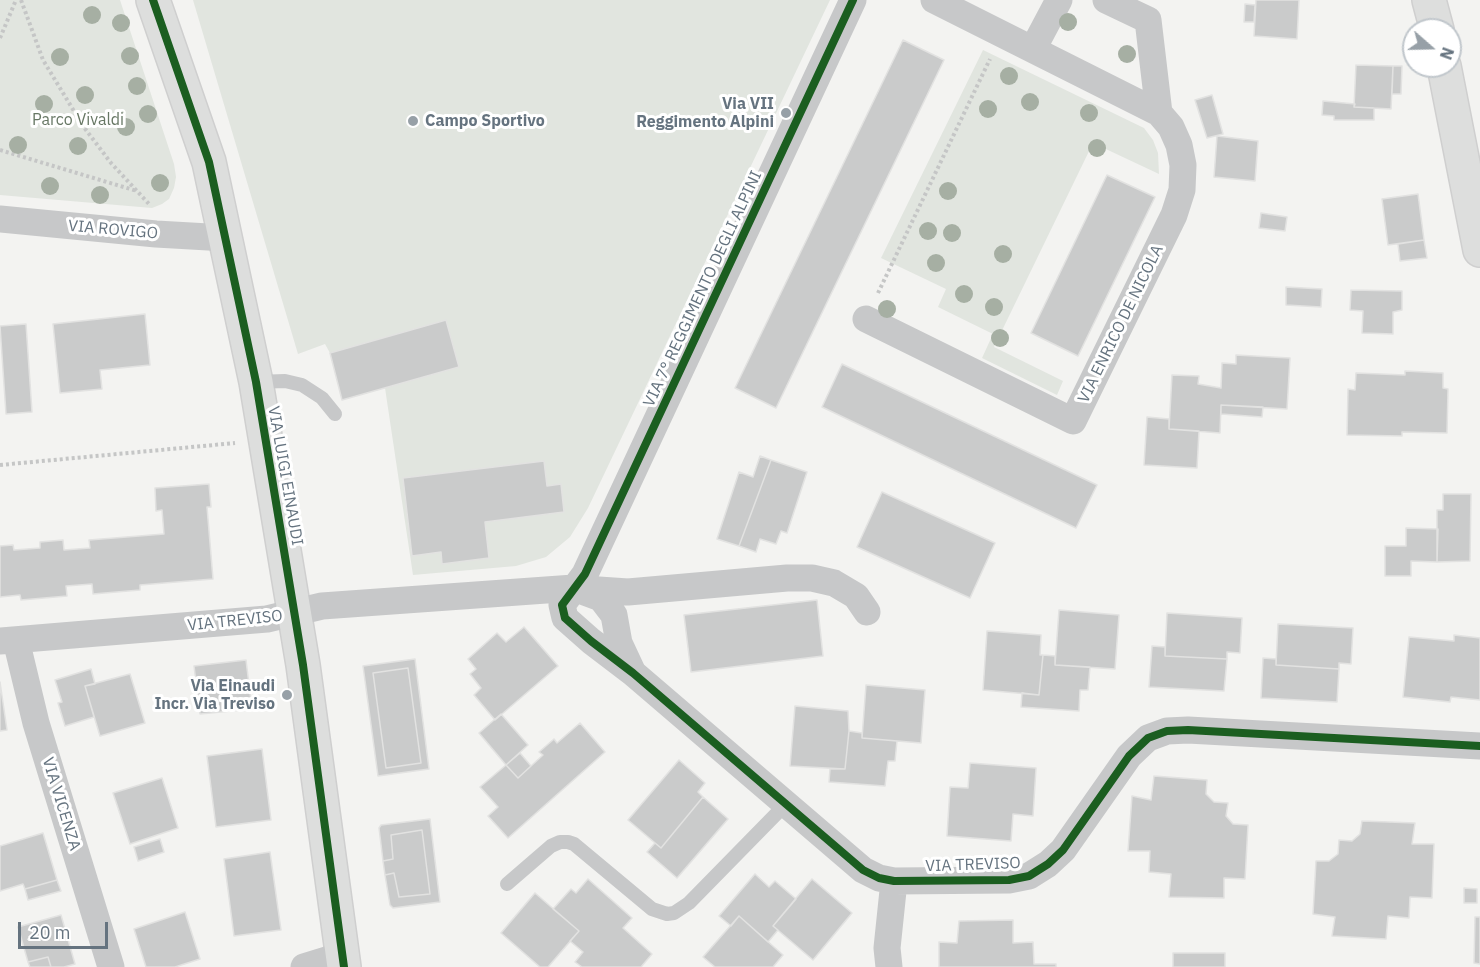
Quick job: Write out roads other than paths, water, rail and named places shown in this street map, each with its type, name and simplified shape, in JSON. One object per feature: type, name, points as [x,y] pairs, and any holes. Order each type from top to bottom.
[{"type":"street","name":"VIA LUIGI EINAUDI","points":[[153,0],[209,162],[255,382],[295,614],[343,961]]},
{"type":"street","name":"VIA 7° REGGIMENTO DEGLI ALPINI","points":[[559,594],[585,574],[853,0]]},
{"type":"street","name":"VIA ENRICO DE NICOLA","points":[[866,320],[1073,421],[1174,215],[1182,190],[1183,165],[1179,146],[1171,127],[1159,113],[934,0]]},
{"type":"street","points":[[1033,49],[1059,0]]},
{"type":"street","name":"VIA ENRICO DE NICOLA","points":[[1106,0],[1148,20],[1159,113]]},
{"type":"street","points":[[1430,0],[1434,18]]},
{"type":"street","points":[[1446,78],[1480,250]]},
{"type":"street","name":"VIA ROVIGO","points":[[0,219],[156,234],[226,238]]},
{"type":"street","points":[[559,594],[628,592],[788,578],[812,578],[834,583],[856,596],[867,612]]},
{"type":"street","name":"VIA TREVISO","points":[[559,594],[565,618],[591,641],[633,673],[862,870],[879,878],[894,881],[1009,880],[1029,876],[1048,864],[1063,850],[1129,756],[1148,738],[1167,731],[1188,730],[1480,746]]},
{"type":"street","name":"VIA TREVISO","points":[[8,641],[267,619],[322,606],[559,594],[601,598],[614,615],[619,643],[633,673]]},
{"type":"street","name":"VIA VICENZA","points":[[8,641],[36,723],[111,967]]},
{"type":"street","points":[[889,967],[887,948],[894,881]]},
{"type":"street","points":[[304,967],[343,961]]},
{"type":"lane","points":[[255,382],[285,381],[302,385],[322,398],[335,414]]},
{"type":"lane","points":[[507,884],[551,846],[560,842],[568,842],[574,844],[652,909],[667,914],[674,913],[689,903],[786,804]]},
{"type":"place","name":"Via VII Reggimento Alpini","points":[[786,113]]},
{"type":"place","name":"Campo Sportivo","points":[[413,121]]},
{"type":"place","name":"Via Einaudi Incr. Via Treviso","points":[[287,695]]},
{"type":"park label","name":"Parco Vivaldi","points":[[78,120]]}]
